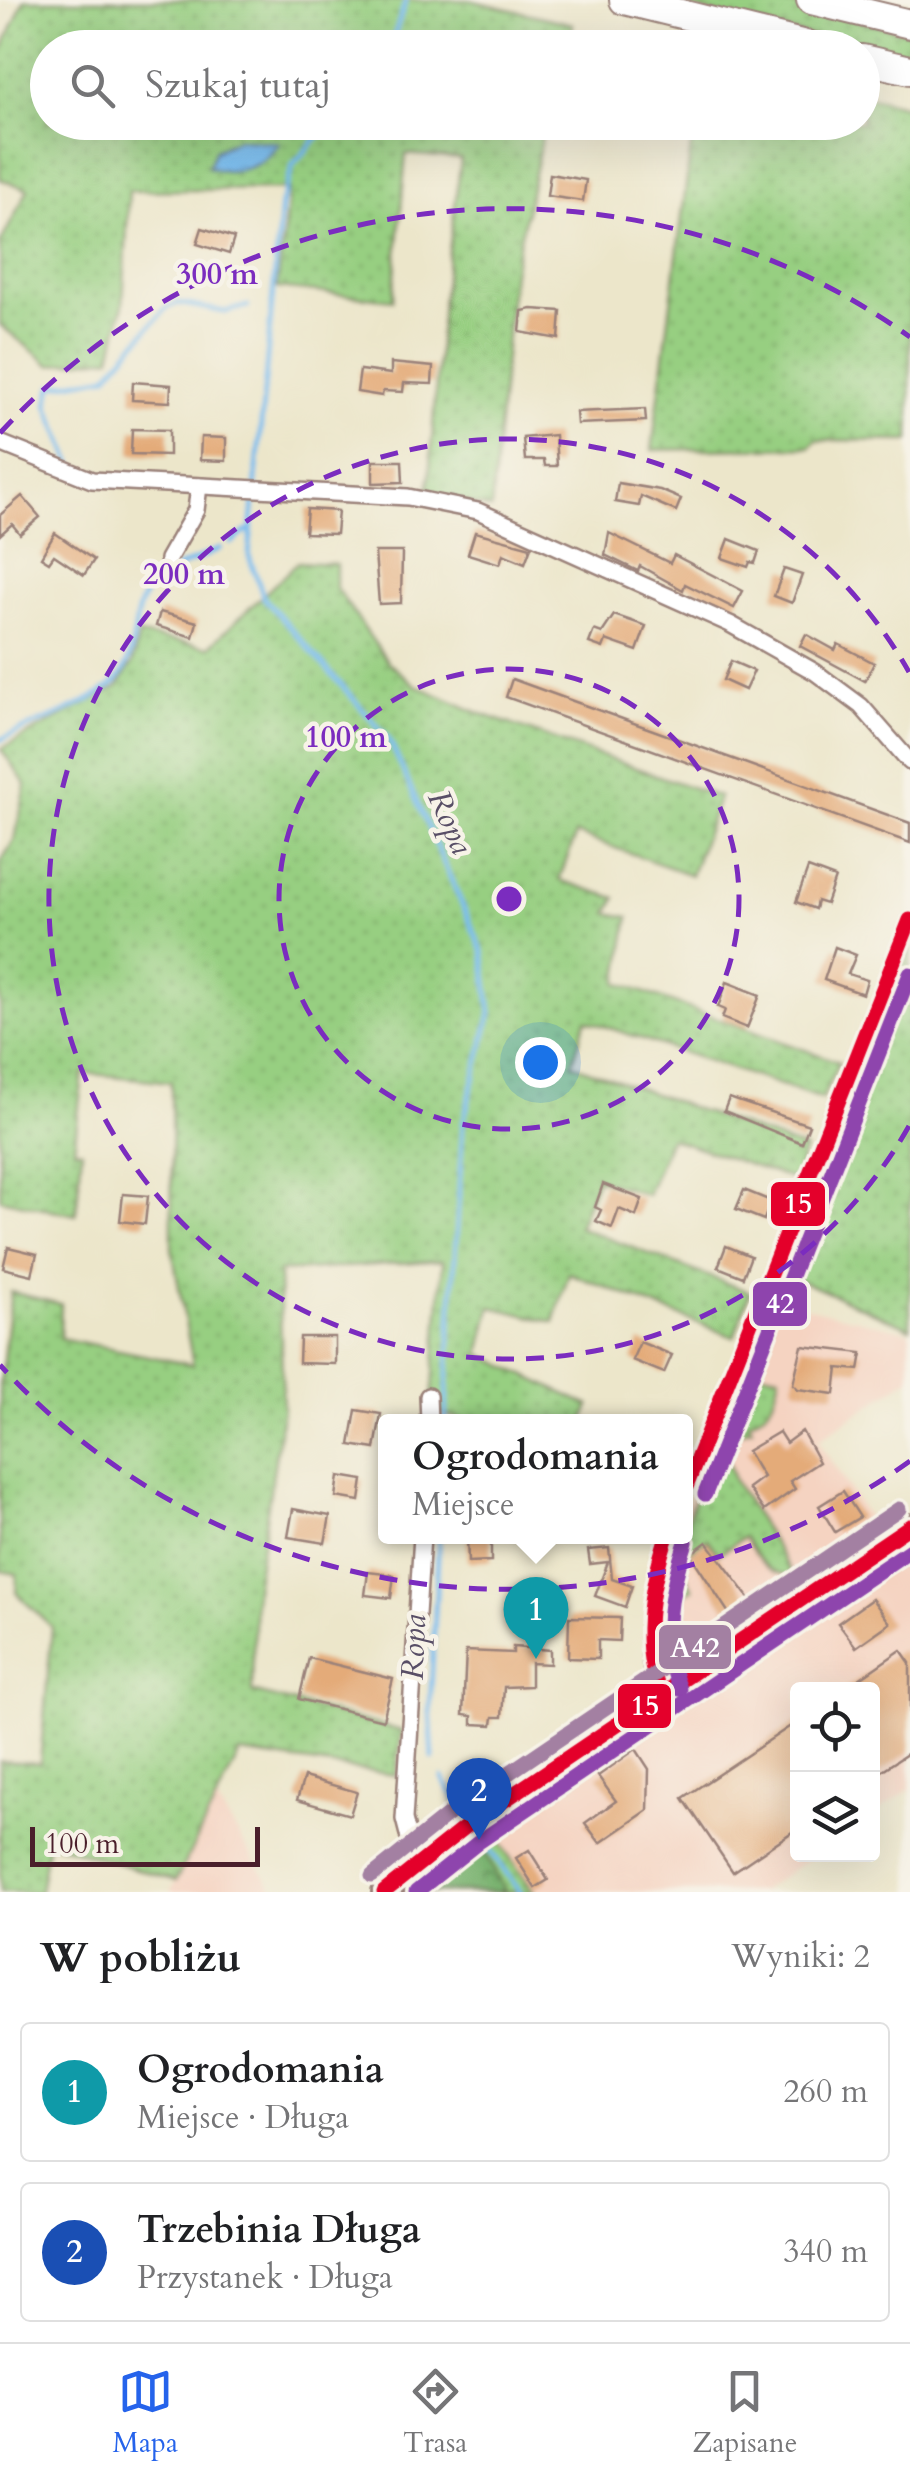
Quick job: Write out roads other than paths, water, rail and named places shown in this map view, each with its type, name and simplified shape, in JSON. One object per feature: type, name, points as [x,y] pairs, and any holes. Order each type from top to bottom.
[{"type":"highway","points":[[624,0],[745,30]]},
{"type":"highway","points":[[811,0],[910,24]]},
{"type":"highway","points":[[880,59],[910,58]]},
{"type":"highway","points":[[880,63],[910,70]]},
{"type":"main road","points":[[384,1892],[456,1833],[910,1526]]},
{"type":"street","points":[[0,442],[92,480],[408,497],[478,511],[730,624],[815,672],[861,706],[910,762]]},
{"type":"street","points":[[168,559],[196,510],[198,486]]},
{"type":"street","points":[[693,1469],[910,920]]},
{"type":"street","points":[[428,1396],[429,1414]]},
{"type":"street","points":[[421,1544],[404,1819],[412,1850],[421,1862]]},
{"type":"street","points":[[662,1696],[652,1676],[650,1616],[655,1573],[664,1544]]},
{"type":"water","points":[[236,140],[279,143],[266,158],[239,170],[208,167],[215,150]]},
{"type":"waterway","name":"Ropa","points":[[396,30],[406,0]]},
{"type":"waterway","name":"Ropa","points":[[315,140],[293,165],[281,204],[249,556],[264,598],[389,739],[483,952],[491,1013],[463,1123],[445,1414]]},
{"type":"waterway","points":[[73,465],[48,405],[52,386],[107,376],[165,309],[178,303],[225,312],[248,306]]},
{"type":"waterway","points":[[231,543],[248,530]]},
{"type":"waterway","points":[[0,740],[108,688],[125,668],[140,606],[152,585],[167,573],[220,548]]},
{"type":"waterway","name":"Ropa","points":[[433,1758],[430,1709],[439,1544]]},
{"type":"waterway","name":"Ropa","points":[[442,1778],[466,1816]]},
{"type":"waterway","name":"Ropa","points":[[475,1829],[520,1892]]},
{"type":"place","name":"Ogrodomania","points":[[536,1659]]},
{"type":"place","name":"Trzebinia Długa","points":[[479,1840]]}]
